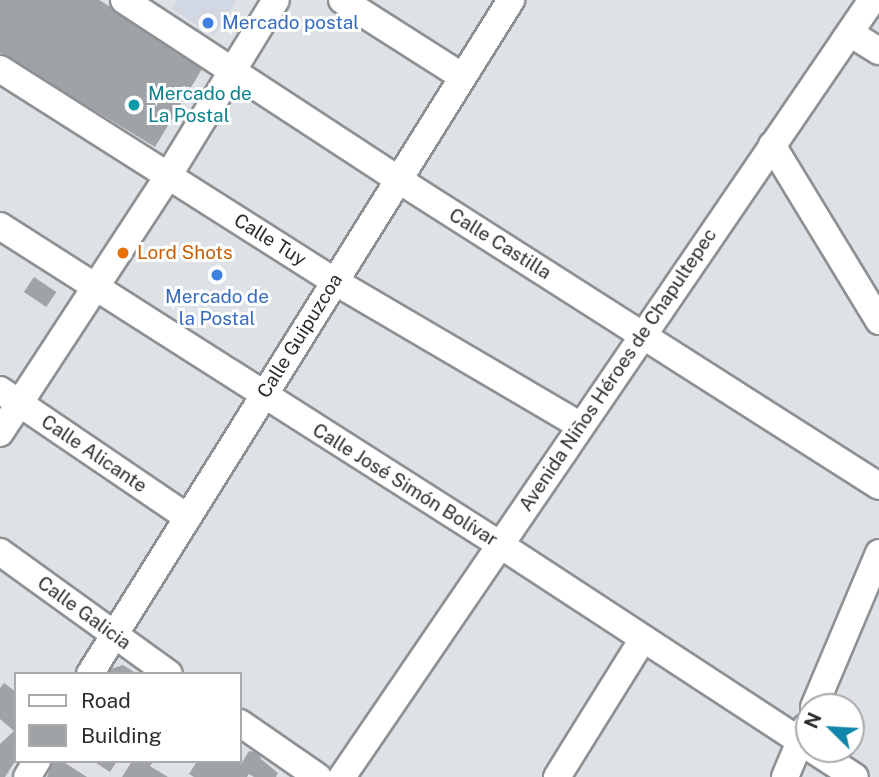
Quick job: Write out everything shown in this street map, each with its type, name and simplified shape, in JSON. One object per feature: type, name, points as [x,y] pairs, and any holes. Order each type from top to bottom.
[{"type":"street","name":"Calle Castilla","points":[[124,0],[398,180],[879,486]]},
{"type":"street","points":[[0,433],[10,396],[95,287],[234,72],[276,0]]},
{"type":"street","points":[[342,0],[463,77]]},
{"type":"street","name":"Calle Guipuzcoa","points":[[91,672],[511,0]]},
{"type":"street","name":"Avenida Niños Héroes de Chapultepec","points":[[342,777],[579,425],[872,0]]},
{"type":"street","points":[[850,33],[879,51]]},
{"type":"street","name":"Calle Tuy","points":[[0,69],[334,281],[579,425]]},
{"type":"street","points":[[772,145],[879,321]]},
{"type":"street","name":"Calle José Simón Bolívar","points":[[0,226],[499,544],[643,639],[795,732]]},
{"type":"street","name":"Calle Alicante","points":[[10,396],[188,518]]},
{"type":"street","name":"Calle Galicia","points":[[0,552],[166,672]]},
{"type":"street","points":[[820,693],[879,553]]},
{"type":"street","points":[[557,777],[643,639]]},
{"type":"street","points":[[242,724],[318,777]]},
{"type":"street","points":[[785,777],[795,760]]},
{"type":"street","name":"Calle José Simón Bolívar","points":[[837,763],[855,777]]},
{"type":"shaded area","name":"Mercado postal","points":[[178,0],[237,0],[214,36],[172,9]]},
{"type":"building","name":"Mercado de La Postal","points":[[0,0],[99,0],[205,64],[155,147],[0,53]]},
{"type":"building","points":[[34,277],[56,292],[46,307],[24,292]]},
{"type":"building","points":[[123,665],[134,672],[109,672]]},
{"type":"building","points":[[4,683],[14,690],[14,731],[0,719],[0,688]]},
{"type":"building","points":[[14,731],[14,763],[5,777],[0,777],[0,744]]},
{"type":"building","points":[[249,751],[259,752],[261,759],[278,773],[276,777],[254,777],[249,774],[247,777],[194,777],[189,774],[196,763],[242,762]]},
{"type":"building","points":[[52,763],[65,763],[87,777],[47,777]]},
{"type":"building","points":[[96,763],[116,763],[110,772]]},
{"type":"building","points":[[131,763],[152,763],[150,766],[168,777],[122,777]]},
{"type":"place","name":"Mercado postal","points":[[208,23]]},
{"type":"place","name":"Mercado de La Postal","points":[[134,105]]},
{"type":"place","name":"Lord Shots","points":[[123,253]]},
{"type":"place","name":"Mercado de la Postal","points":[[217,275]]}]
